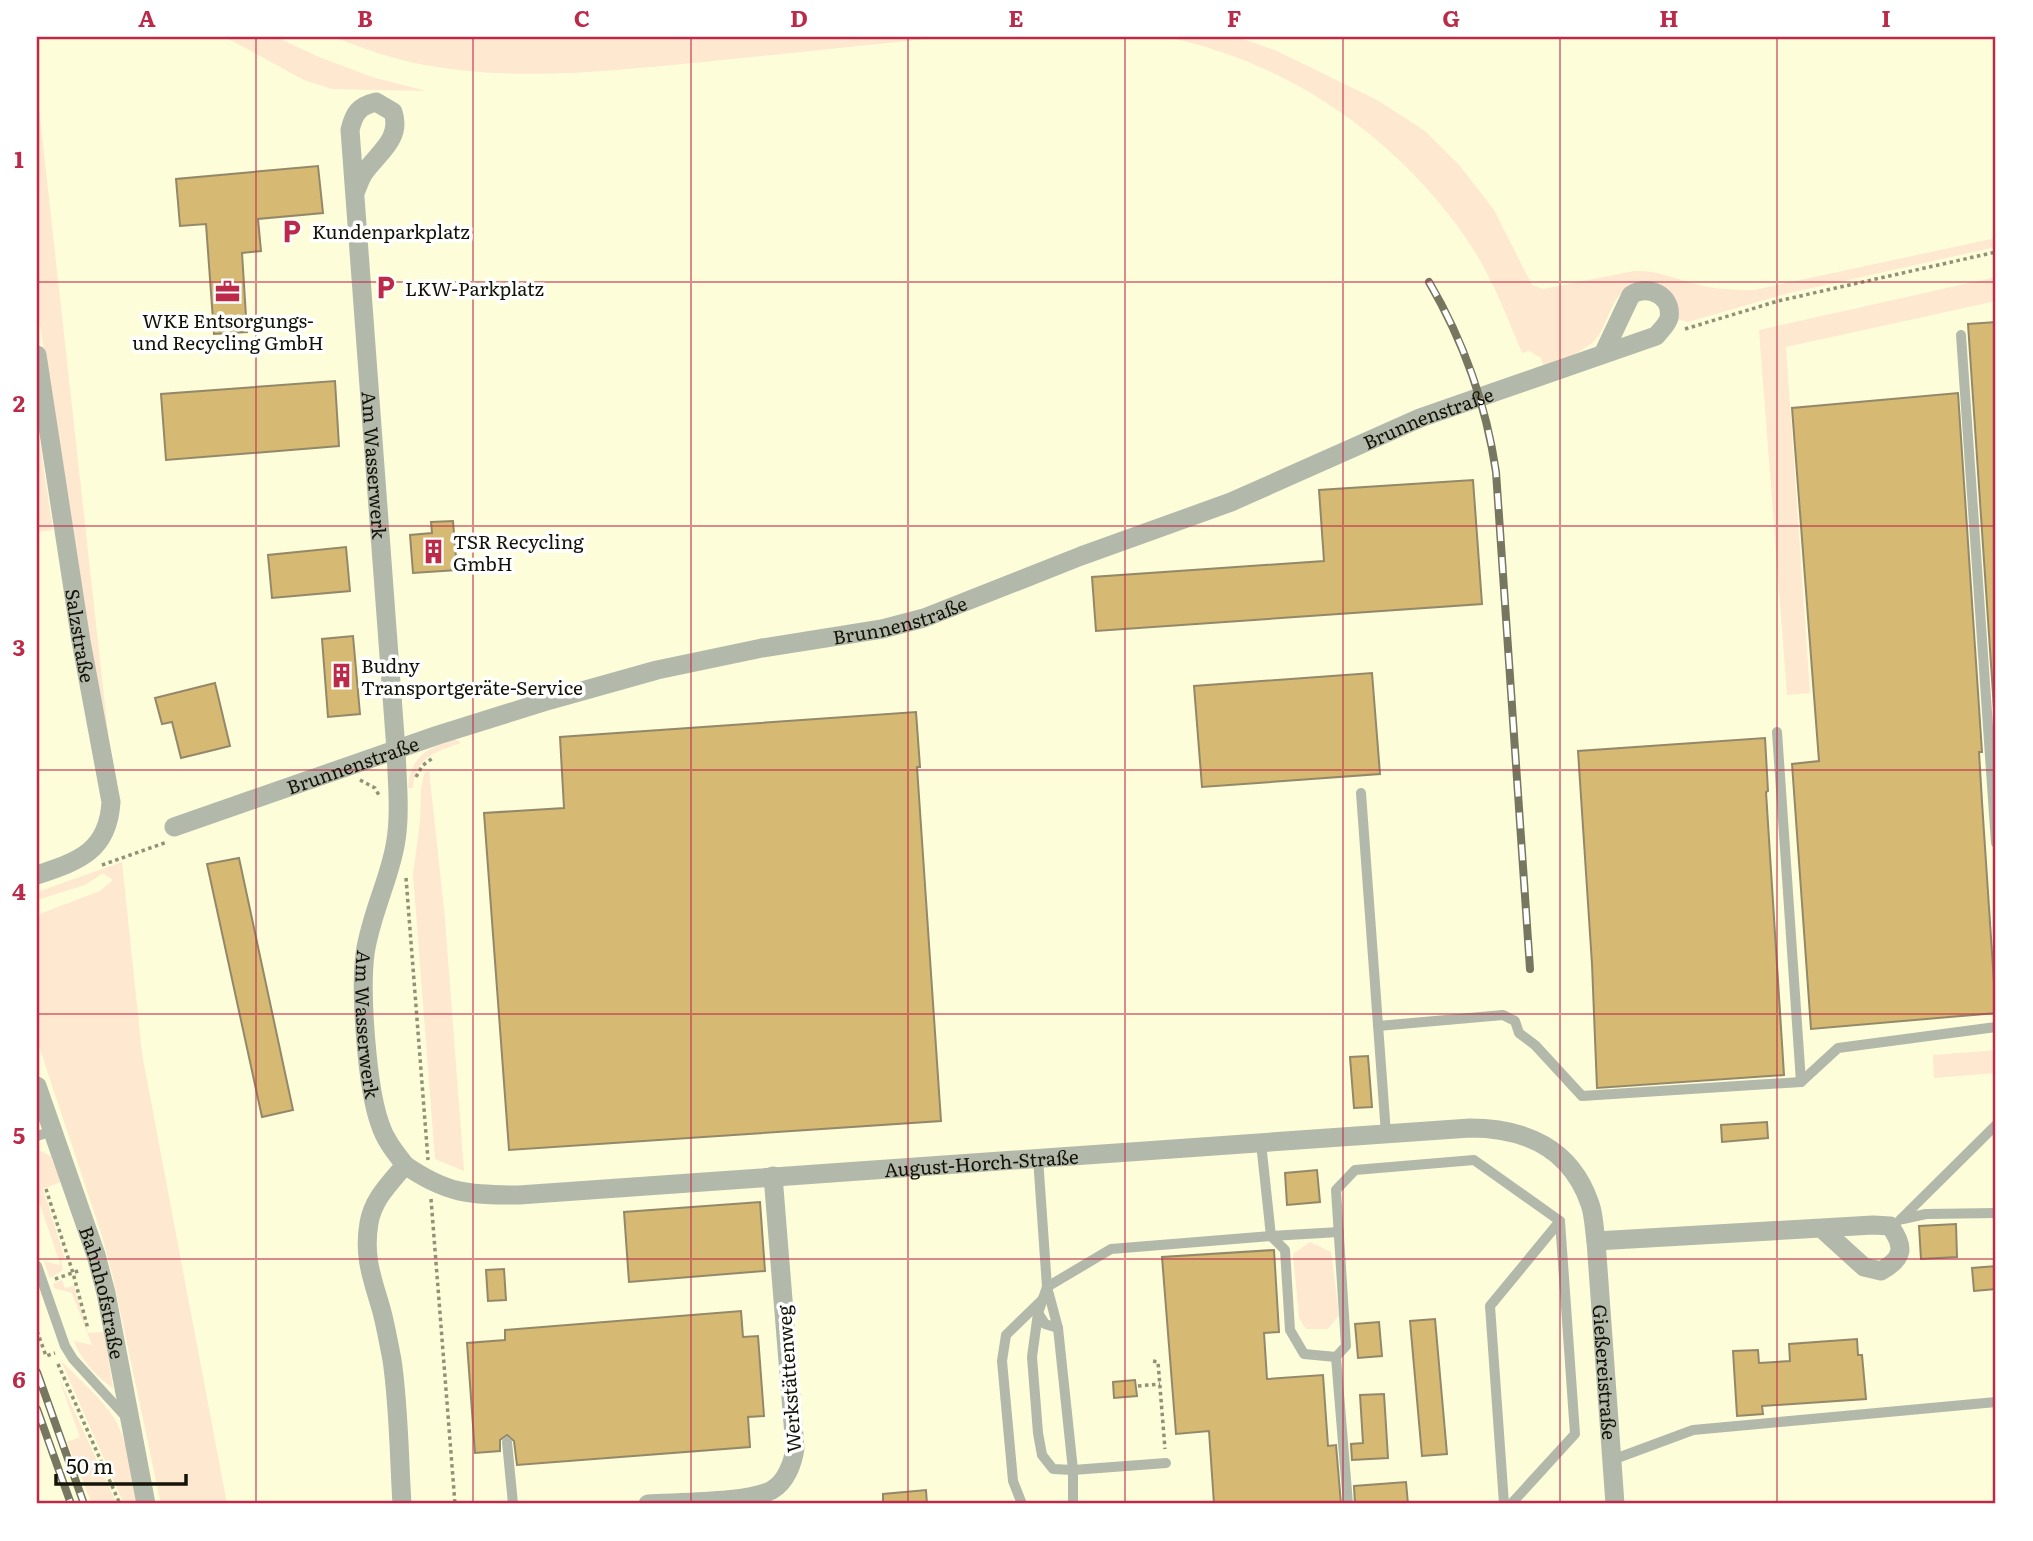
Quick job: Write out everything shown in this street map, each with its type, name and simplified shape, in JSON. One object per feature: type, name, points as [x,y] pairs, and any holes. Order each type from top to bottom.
[{"type":"street","name":"Am Wasserwerk","points":[[355,193],[396,750],[398,819],[390,870],[374,912],[365,955],[364,1002],[374,1104],[388,1143],[405,1165]]},
{"type":"street","points":[[1604,352],[1631,295],[1637,291],[1644,289],[1659,293],[1668,307],[1668,321],[1656,336]]},
{"type":"street","name":"Brunnenstraße","points":[[174,827],[396,750],[550,700],[657,670],[762,648],[882,629],[924,618],[1081,556],[1230,502],[1420,418],[1656,336]]},
{"type":"street","name":"Salzstraße","points":[[37,355],[81,641],[111,802],[107,827],[90,852],[77,861],[37,875]]},
{"type":"street","name":"Bahnhofstraße","points":[[37,1086],[45,1134],[98,1265],[132,1422],[146,1504]]},
{"type":"street","name":"August-Horch-Straße","points":[[405,1165],[430,1182],[453,1191],[477,1195],[519,1195],[1038,1157],[1496,1128],[1523,1134],[1541,1142],[1559,1155]]},
{"type":"street","name":"Gießereistraße","points":[[1559,1155],[1578,1178],[1590,1204],[1597,1241],[1615,1504]]},
{"type":"street","points":[[402,1504],[392,1364],[382,1311],[367,1258],[369,1224],[374,1206],[405,1165]]},
{"type":"street","name":"Werkstättenweg","points":[[648,1504],[757,1496],[775,1489],[794,1462],[773,1176]]},
{"type":"street","points":[[1597,1241],[1821,1227],[1895,1223],[1900,1240],[1899,1257],[1895,1264],[1881,1271],[1864,1267],[1821,1227]]},
{"type":"lane","points":[[1961,335],[1996,843]]},
{"type":"lane","points":[[1777,732],[1801,1082]]},
{"type":"lane","points":[[1361,793],[1386,1134]]},
{"type":"lane","points":[[1378,1026],[1503,1015],[1515,1021],[1519,1033],[1535,1045],[1581,1096],[1801,1082],[1838,1048],[1996,1027]]},
{"type":"lane","points":[[1895,1223],[1996,1125]]},
{"type":"lane","points":[[1261,1143],[1271,1236],[1284,1250],[1290,1330],[1304,1354],[1336,1357]]},
{"type":"lane","points":[[1038,1157],[1047,1287],[1058,1328],[1073,1470],[1073,1504]]},
{"type":"lane","points":[[1348,1504],[1336,1357],[1346,1346],[1336,1190],[1355,1170],[1474,1160],[1560,1221]]},
{"type":"lane","points":[[1895,1223],[1926,1214],[1996,1213]]},
{"type":"lane","points":[[1504,1504],[1490,1306],[1560,1221]]},
{"type":"lane","points":[[1511,1504],[1574,1434],[1560,1221]]},
{"type":"lane","points":[[1166,1463],[1053,1469],[1042,1455],[1032,1357],[1038,1313],[1047,1287],[1111,1248],[1339,1232]]},
{"type":"lane","points":[[37,1266],[65,1346],[73,1359],[132,1422]]},
{"type":"lane","points":[[1022,1504],[1013,1481],[1002,1361],[1006,1335],[1043,1299]]},
{"type":"lane","points":[[1038,1313],[1045,1324],[1058,1328]]},
{"type":"lane","points":[[1612,1460],[1693,1430],[1996,1402]]},
{"type":"lane","points":[[508,1442],[513,1504]]},
{"type":"path","points":[[1656,336],[1716,321],[1778,301],[1996,252]]},
{"type":"path","points":[[415,786],[422,766],[440,754]]},
{"type":"path","points":[[406,873],[455,1504]]},
{"type":"path","points":[[46,1189],[88,1329]]},
{"type":"path","points":[[43,1283],[98,1265]]},
{"type":"path","points":[[37,1331],[46,1356],[55,1353],[120,1504]]},
{"type":"path","points":[[1153,1361],[1158,1362],[1166,1463]]},
{"type":"path","points":[[1138,1386],[1160,1384]]},
{"type":"shaded area","points":[[225,37],[276,37],[372,77],[426,91],[332,89],[304,80]]},
{"type":"shaded area","points":[[334,37],[946,37],[642,68],[537,74],[466,71],[418,64]]},
{"type":"shaded area","points":[[1166,37],[1237,37],[1277,51],[1377,100],[1425,131],[1460,166],[1494,210],[1532,285],[1543,289],[1641,271],[1712,288],[1754,290],[1996,238],[1996,247],[1785,294],[1688,322],[1677,319],[1670,291],[1653,283],[1639,283],[1619,296],[1593,342],[1544,367],[1541,358],[1529,351],[1522,353],[1490,279],[1466,238],[1438,201],[1372,136],[1296,85],[1211,49]]},
{"type":"shaded area","points":[[37,90],[109,742],[87,637],[37,304]]},
{"type":"shaded area","points":[[1996,277],[1996,301],[1786,347],[1810,693],[1787,695],[1759,330]]},
{"type":"shaded area","points":[[37,423],[53,530],[37,532]]},
{"type":"shaded area","points":[[455,739],[461,743],[428,757],[417,769],[413,788],[408,788],[409,777],[416,761],[428,750]]},
{"type":"shaded area","points":[[429,770],[445,919],[464,1171],[435,1159],[413,874],[421,789],[424,774]]},
{"type":"shaded area","points":[[122,862],[142,1054],[227,1504],[161,1504],[112,1273],[37,1040],[37,915],[100,891],[113,880],[103,873],[85,885],[37,900],[37,892]]},
{"type":"shaded area","points":[[1996,1050],[1996,1073],[1934,1078],[1933,1055]]},
{"type":"shaded area","points":[[37,1149],[51,1156],[61,1182],[43,1189],[65,1259],[61,1261],[63,1270],[50,1278],[44,1261],[59,1265],[60,1263],[37,1196]]},
{"type":"shaded area","points":[[1310,1242],[1331,1252],[1339,1315],[1328,1329],[1306,1329],[1299,1318],[1293,1254]]},
{"type":"shaded area","points":[[62,1280],[65,1288],[74,1286],[88,1333],[104,1332],[113,1388],[90,1368],[77,1348],[74,1341],[92,1345],[72,1293],[54,1288],[53,1284]]},
{"type":"shaded area","points":[[61,1361],[96,1395],[114,1418],[126,1449],[137,1504],[124,1504]]},
{"type":"shaded area","points":[[58,1376],[117,1504],[92,1504],[67,1442],[80,1437]]},
{"type":"building","points":[[318,166],[323,213],[258,219],[261,251],[242,253],[247,332],[214,334],[206,224],[180,226],[176,179]]},
{"type":"building","points":[[1996,322],[1996,738],[1968,324]]},
{"type":"building","points":[[335,381],[339,446],[166,460],[161,394]]},
{"type":"building","points":[[1958,393],[1996,1013],[1811,1029],[1792,764],[1819,761],[1792,408]]},
{"type":"building","points":[[1473,480],[1482,604],[1096,631],[1092,577],[1324,561],[1319,490]]},
{"type":"building","name":"TSR Recycling GmbH","points":[[453,521],[457,570],[413,573],[410,535],[432,533],[431,522]]},
{"type":"building","points":[[346,547],[350,591],[272,598],[268,555]]},
{"type":"building","name":"Budny Transportgeräte-Service","points":[[353,636],[360,714],[328,717],[322,639]]},
{"type":"building","points":[[1372,673],[1380,774],[1202,787],[1194,686]]},
{"type":"building","points":[[215,683],[230,746],[181,758],[172,722],[162,724],[155,698]]},
{"type":"building","points":[[916,712],[920,767],[917,767],[941,1121],[509,1150],[484,813],[564,808],[560,737]]},
{"type":"building","points":[[1765,738],[1784,1075],[1597,1088],[1578,751]]},
{"type":"building","points":[[239,858],[293,1110],[262,1117],[207,864]]},
{"type":"building","points":[[1368,1056],[1372,1107],[1354,1108],[1350,1057]]},
{"type":"building","points":[[1767,1122],[1768,1138],[1722,1142],[1721,1125]]},
{"type":"building","points":[[1317,1170],[1320,1202],[1287,1205],[1285,1173]]},
{"type":"building","points":[[760,1202],[765,1271],[629,1282],[624,1212]]},
{"type":"building","points":[[1956,1224],[1957,1257],[1921,1259],[1919,1226]]},
{"type":"building","points":[[1274,1250],[1279,1332],[1264,1333],[1267,1379],[1323,1375],[1328,1446],[1336,1445],[1341,1504],[1214,1504],[1209,1431],[1176,1434],[1162,1257]]},
{"type":"building","points":[[1996,1266],[1996,1289],[1974,1291],[1972,1268]]},
{"type":"building","points":[[504,1269],[506,1300],[488,1301],[486,1270]]},
{"type":"building","points":[[741,1311],[743,1337],[758,1336],[764,1416],[748,1417],[750,1447],[517,1465],[514,1441],[507,1435],[500,1440],[500,1451],[475,1453],[467,1343],[505,1340],[505,1330]]},
{"type":"building","points":[[1435,1319],[1447,1454],[1422,1456],[1410,1321]]},
{"type":"building","points":[[1379,1322],[1382,1356],[1358,1358],[1355,1324]]},
{"type":"building","points":[[1857,1339],[1858,1355],[1862,1355],[1866,1399],[1762,1406],[1763,1414],[1737,1416],[1733,1351],[1758,1350],[1759,1363],[1790,1361],[1789,1344]]},
{"type":"building","points":[[1135,1380],[1137,1396],[1114,1398],[1113,1382]]},
{"type":"building","points":[[1384,1394],[1388,1458],[1352,1460],[1351,1444],[1363,1443],[1360,1395]]},
{"type":"building","points":[[1406,1482],[1408,1504],[1355,1504],[1354,1486]]},
{"type":"building","points":[[926,1490],[927,1504],[883,1504],[883,1494]]},
{"type":"railway","points":[[1429,282],[1453,327],[1472,374],[1486,422],[1496,472],[1530,969]]},
{"type":"railway","points":[[37,1372],[84,1504]]},
{"type":"railway","points":[[37,1409],[71,1504]]},
{"type":"place","name":"Kundenparkplatz","points":[[292,231]]},
{"type":"place","name":"LKW-Parkplatz","points":[[385,288]]},
{"type":"place","name":"WKE Entsorgungs- und Recycling GmbH","points":[[228,292]]},
{"type":"place","name":"TSR Recycling GmbH","points":[[433,552]]},
{"type":"place","name":"Budny Transportgeräte-Service","points":[[341,676]]}]
